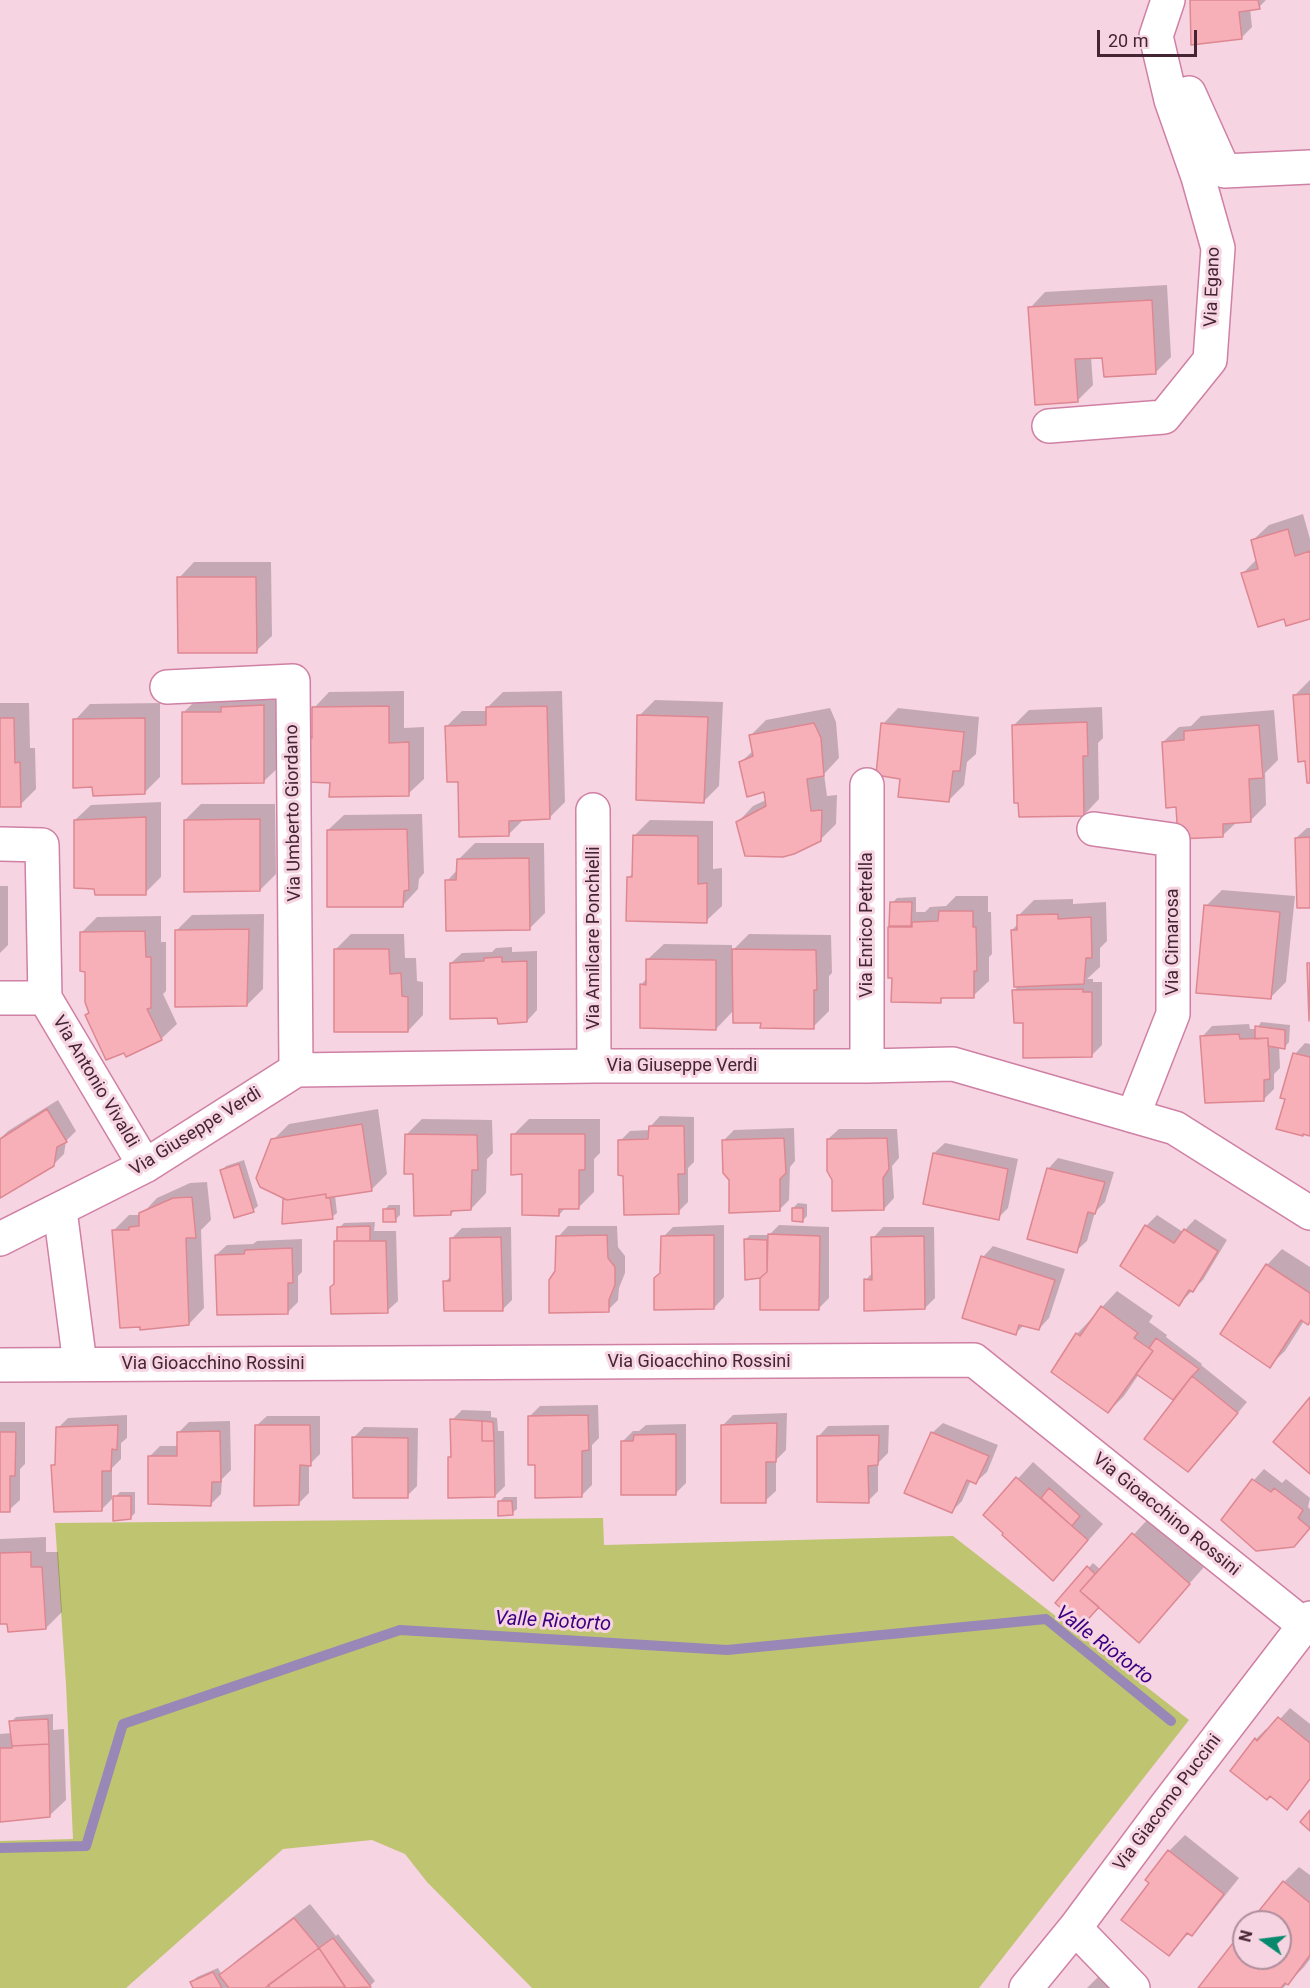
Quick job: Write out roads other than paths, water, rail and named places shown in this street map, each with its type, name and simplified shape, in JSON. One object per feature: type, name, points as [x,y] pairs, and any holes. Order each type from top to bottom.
[{"type":"street","name":"Via Egano","points":[[1049,426],[1164,417],[1210,360],[1218,248],[1198,177],[1171,100],[1156,36],[1168,0]]},
{"type":"street","points":[[1164,69],[1183,78],[1224,171],[1310,167]]},
{"type":"street","name":"Via Umberto Giordano","points":[[167,687],[293,681],[296,1070]]},
{"type":"street","name":"Via Enrico Petrella","points":[[867,785],[867,1066]]},
{"type":"street","name":"Via Amilcare Ponchielli","points":[[593,810],[594,1066]]},
{"type":"street","name":"Via Cimarosa","points":[[1094,829],[1173,840],[1173,1014],[1133,1116]]},
{"type":"street","name":"Via Antonio Vivaldi","points":[[0,844],[42,845],[45,998],[145,1166]]},
{"type":"street","name":"Via Antonio Vivaldi","points":[[0,998],[45,998]]},
{"type":"street","name":"Via Giuseppe Verdi","points":[[0,1239],[145,1166],[296,1070],[953,1064],[1175,1128],[1310,1213]]},
{"type":"street","points":[[60,1210],[80,1364]]},
{"type":"street","name":"Via Gioacchino Rossini","points":[[0,1365],[974,1360],[1307,1621]]},
{"type":"street","name":"Via Giacomo Puccini","points":[[1026,1988],[1075,1928],[1307,1621]]},
{"type":"street","points":[[1075,1928],[1133,1988]]},
{"type":"waterway","name":"Valle Riotorto","points":[[0,1848],[86,1846],[123,1724],[400,1630],[727,1650],[1046,1619],[1171,1721]]}]
